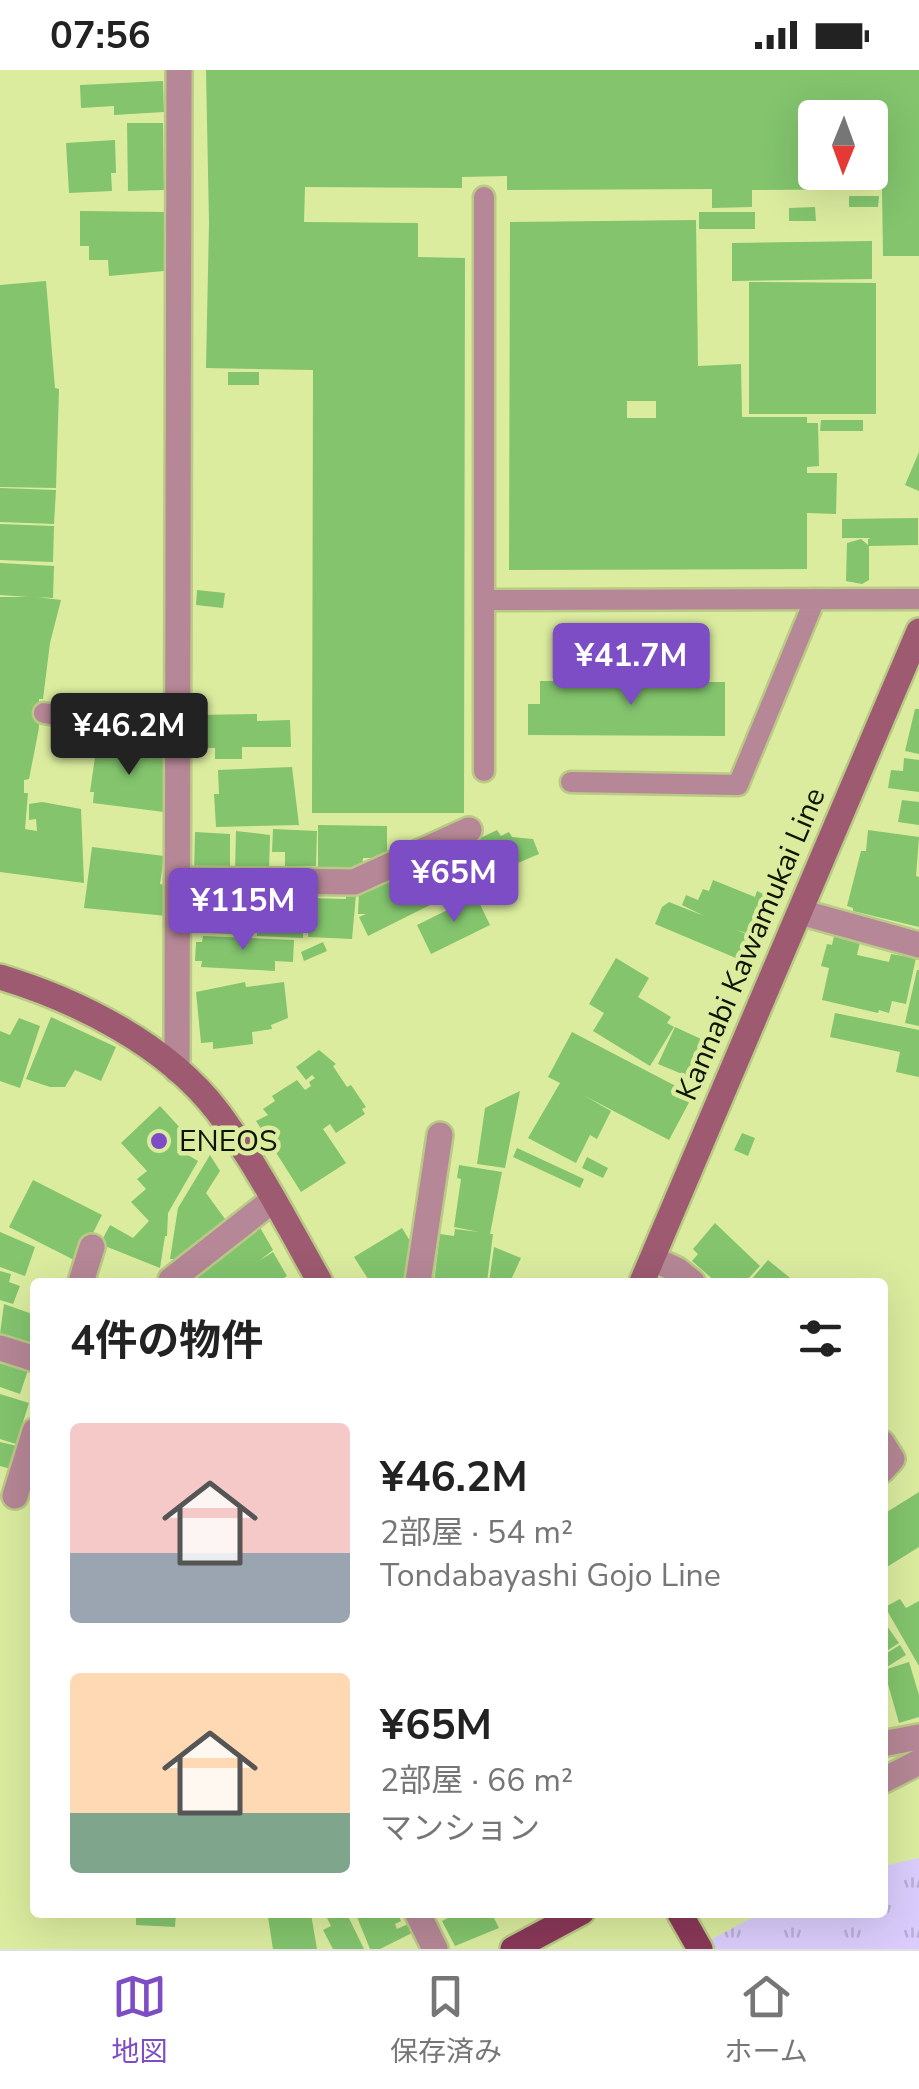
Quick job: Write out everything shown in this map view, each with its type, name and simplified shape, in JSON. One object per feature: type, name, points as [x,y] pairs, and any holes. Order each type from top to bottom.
[{"type":"main road","name":"Kannabi Kawamukai Line","points":[[644,1278],[919,631]]},
{"type":"main road","points":[[0,976],[107,1022],[177,1070],[217,1111],[318,1278]]},
{"type":"main road","points":[[513,1949],[571,1918]]},
{"type":"main road","points":[[682,1918],[700,1949]]},
{"type":"street","points":[[177,1070],[179,70]]},
{"type":"street","points":[[178,880],[354,882],[469,830]]},
{"type":"street","points":[[800,912],[919,945]]},
{"type":"street","points":[[419,1278],[440,1135]]},
{"type":"street","points":[[174,1278],[272,1200]]},
{"type":"street","points":[[82,1278],[92,1247]]},
{"type":"street","points":[[654,1258],[687,1278]]},
{"type":"street","points":[[0,1348],[30,1358]]},
{"type":"street","points":[[17,1498],[30,1450]]},
{"type":"street","points":[[888,1743],[919,1737]]},
{"type":"street","points":[[888,1778],[919,1762]]},
{"type":"street","points":[[420,1918],[434,1949]]},
{"type":"lane","points":[[484,197],[484,771]]},
{"type":"lane","points":[[571,782],[738,785],[815,599]]},
{"type":"lane","points":[[484,600],[919,599]]},
{"type":"lane","points":[[44,712],[178,735]]},
{"type":"green space","points":[[919,1858],[919,1949],[693,1949],[752,1918],[888,1918],[888,1865]]},
{"type":"building","points":[[206,70],[919,70],[919,256],[883,256],[882,190],[888,190],[888,100],[798,100],[798,190],[752,190],[752,207],[712,208],[712,189],[507,190],[507,176],[462,177],[462,188],[305,187],[304,222],[418,223],[418,257],[465,258],[464,813],[312,813],[313,370],[206,368]]},
{"type":"building","points":[[163,81],[164,112],[114,115],[114,106],[81,108],[80,85]]},
{"type":"building","points":[[127,123],[163,123],[164,190],[128,191]]},
{"type":"building","points":[[115,140],[112,191],[69,193],[66,143]]},
{"type":"building","points":[[849,196],[879,196],[878,207],[849,207]]},
{"type":"building","points":[[815,207],[816,221],[789,221],[789,208]]},
{"type":"building","points":[[80,211],[165,212],[164,271],[109,276],[108,260],[89,260],[89,246],[80,246]]},
{"type":"building","points":[[699,212],[755,212],[755,229],[699,229]]},
{"type":"building","points":[[696,220],[698,366],[741,364],[742,417],[807,417],[807,423],[818,423],[819,466],[807,467],[807,473],[837,473],[836,514],[807,513],[807,569],[509,570],[510,222]],"holes":[[[627,401],[656,401],[656,418],[627,418]]]},
{"type":"building","points":[[872,241],[872,279],[732,281],[732,243]]},
{"type":"building","points":[[46,281],[55,388],[59,389],[56,488],[0,487],[0,285]]},
{"type":"building","points":[[749,282],[876,283],[876,414],[749,414]]},
{"type":"building","points":[[228,372],[259,372],[259,385],[228,385]]},
{"type":"building","points":[[821,420],[863,420],[863,431],[820,431]]},
{"type":"building","points":[[919,452],[919,491],[905,485]]},
{"type":"building","points":[[0,488],[56,490],[54,524],[0,522]]},
{"type":"building","points":[[918,518],[918,545],[869,546],[869,580],[862,584],[846,581],[847,543],[861,539],[868,545],[871,538],[842,538],[842,519]]},
{"type":"building","points":[[0,524],[54,526],[53,562],[0,560]]},
{"type":"building","points":[[0,563],[54,566],[53,598],[37,597],[61,600],[50,643],[43,699],[39,699],[39,728],[29,779],[24,780],[24,793],[28,793],[25,829],[37,831],[36,819],[29,820],[29,804],[42,802],[81,809],[84,883],[0,872],[0,597],[28,597],[0,595]]},
{"type":"building","points":[[197,590],[225,593],[223,608],[196,605]]},
{"type":"building","points":[[673,668],[700,668],[701,682],[725,682],[725,736],[528,735],[528,704],[540,704],[540,681],[673,681]]},
{"type":"building","points":[[915,709],[919,709],[919,754],[905,751]]},
{"type":"building","points":[[257,714],[257,721],[290,720],[291,747],[242,747],[242,759],[215,759],[215,748],[195,748],[195,715]]},
{"type":"building","points":[[56,725],[103,732],[102,740],[55,733]]},
{"type":"building","points":[[97,743],[168,757],[164,812],[93,803],[94,792],[90,792]]},
{"type":"building","points":[[904,758],[919,760],[919,792],[888,788],[891,770],[903,771]]},
{"type":"building","points":[[292,767],[299,825],[216,827],[214,794],[219,794],[218,770]]},
{"type":"building","points":[[902,800],[919,802],[919,825],[898,822]]},
{"type":"building","points":[[318,825],[387,826],[387,858],[363,858],[362,867],[318,867]]},
{"type":"building","points":[[273,829],[317,831],[316,866],[285,866],[285,852],[272,852]]},
{"type":"building","points":[[497,830],[501,836],[509,832],[512,837],[533,839],[539,854],[368,936],[359,917],[366,914],[358,914],[359,891],[367,892]]},
{"type":"building","points":[[868,830],[919,837],[919,927],[853,911],[847,906],[861,851],[866,851]]},
{"type":"building","points":[[236,831],[270,835],[269,872],[235,871]]},
{"type":"building","points":[[195,832],[230,834],[230,872],[194,872]]},
{"type":"building","points":[[92,847],[164,856],[160,884],[171,886],[167,916],[84,908]]},
{"type":"building","points":[[713,880],[755,897],[757,891],[768,896],[751,935],[734,929],[753,937],[743,961],[655,924],[662,907],[669,902],[704,916],[682,905],[686,895],[698,900],[703,889],[709,891]]},
{"type":"building","points":[[214,891],[255,897],[253,935],[207,933],[208,921],[198,921],[199,895],[213,896]]},
{"type":"building","points":[[292,892],[303,892],[303,938],[257,936],[261,896],[292,901]]},
{"type":"building","points":[[346,894],[356,895],[352,939],[308,937],[310,898],[346,899]]},
{"type":"building","points":[[476,896],[490,925],[431,954],[417,925]]},
{"type":"building","points":[[203,936],[294,940],[293,962],[275,961],[275,971],[201,967],[202,961],[195,961],[196,942],[202,942]]},
{"type":"building","points":[[834,936],[860,942],[857,955],[889,962],[891,954],[916,958],[906,1004],[892,1001],[889,1013],[878,1013],[822,1000],[829,968],[821,966],[827,944],[832,945]]},
{"type":"building","points":[[323,942],[327,951],[304,961],[301,952]]},
{"type":"building","points":[[616,958],[649,978],[638,997],[671,1017],[667,1023],[674,1027],[650,1066],[593,1031],[604,1013],[589,1004]]},
{"type":"building","points":[[919,970],[919,1026],[905,1023]]},
{"type":"building","points":[[245,982],[246,987],[284,982],[288,1018],[271,1025],[272,1029],[252,1032],[253,1044],[213,1049],[213,1042],[201,1043],[196,992]]},
{"type":"building","points":[[835,1013],[919,1030],[919,1077],[896,1072],[900,1052],[830,1037]]},
{"type":"building","points":[[51,1017],[116,1047],[101,1081],[75,1070],[65,1087],[50,1087],[26,1079]]},
{"type":"building","points":[[19,1018],[40,1026],[20,1088],[0,1081],[0,1031],[10,1035]]},
{"type":"building","points":[[675,1027],[712,1044],[706,1056],[711,1058],[706,1069],[700,1066],[694,1079],[658,1064]]},
{"type":"building","points":[[572,1032],[693,1095],[669,1140],[583,1095],[611,1111],[597,1139],[590,1135],[576,1163],[528,1138],[560,1083],[548,1077]]},
{"type":"building","points":[[319,1050],[336,1064],[333,1066],[347,1087],[351,1085],[366,1107],[362,1109],[365,1114],[336,1133],[330,1124],[323,1129],[346,1163],[301,1192],[256,1121],[268,1115],[263,1109],[275,1101],[272,1096],[297,1080],[305,1090],[311,1086],[309,1082],[315,1078],[312,1075],[306,1080],[296,1067]]},
{"type":"building","points":[[520,1091],[505,1168],[477,1164],[485,1108]]},
{"type":"building","points":[[160,1106],[183,1131],[179,1135],[193,1151],[188,1155],[198,1161],[168,1213],[160,1268],[100,1244],[110,1225],[133,1238],[149,1221],[131,1202],[146,1189],[137,1179],[147,1171],[121,1143]]},
{"type":"building","points":[[742,1133],[755,1138],[748,1156],[734,1150]]},
{"type":"building","points":[[517,1148],[584,1179],[580,1188],[513,1157]]},
{"type":"building","points":[[210,1155],[220,1171],[206,1193],[228,1223],[181,1260],[170,1259],[178,1208]]},
{"type":"building","points":[[587,1157],[608,1168],[603,1178],[582,1168]]},
{"type":"building","points":[[459,1165],[502,1172],[490,1234],[488,1278],[434,1278],[440,1234],[454,1236],[455,1229],[479,1232],[454,1227],[461,1179],[457,1178]]},
{"type":"building","points":[[33,1180],[102,1215],[74,1260],[9,1227]]},
{"type":"building","points":[[715,1223],[760,1266],[749,1278],[711,1278],[692,1261],[698,1254],[693,1249]]},
{"type":"building","points":[[258,1224],[273,1250],[259,1261],[273,1252],[287,1276],[193,1278],[209,1269],[206,1264]]},
{"type":"building","points":[[402,1228],[410,1241],[404,1278],[367,1278],[354,1257]]},
{"type":"building","points":[[0,1232],[35,1247],[25,1276],[0,1267]]},
{"type":"building","points":[[494,1247],[521,1258],[512,1278],[490,1278]]},
{"type":"building","points":[[768,1260],[790,1278],[752,1278]]},
{"type":"building","points":[[0,1271],[11,1274],[9,1282],[20,1286],[13,1304],[0,1300]]},
{"type":"building","points":[[4,1304],[30,1313],[30,1344],[0,1334]]},
{"type":"building","points":[[0,1358],[29,1367],[20,1394],[0,1387]]},
{"type":"building","points":[[0,1394],[29,1403],[16,1444],[0,1439]]},
{"type":"building","points":[[0,1442],[17,1446],[11,1469],[0,1466]]},
{"type":"building","points":[[919,1492],[919,1547],[888,1566],[888,1511]]},
{"type":"building","points":[[900,1599],[906,1608],[919,1601],[919,1666],[888,1612],[888,1605]]},
{"type":"building","points":[[888,1627],[899,1643],[888,1650]]},
{"type":"building","points":[[900,1645],[906,1655],[888,1666],[888,1652]]},
{"type":"building","points":[[909,1662],[919,1695],[919,1717],[899,1723],[888,1684],[888,1669]]},
{"type":"building","points":[[136,1918],[176,1918],[175,1927],[136,1925]]},
{"type":"building","points":[[268,1918],[312,1918],[317,1949],[273,1949]]},
{"type":"building","points":[[327,1918],[349,1918],[364,1949],[333,1949],[323,1930],[331,1926]]},
{"type":"building","points":[[357,1918],[400,1918],[395,1924],[397,1929],[408,1924],[412,1933],[380,1949],[370,1949]]},
{"type":"building","points":[[494,1918],[499,1928],[455,1946],[442,1921]]},
{"type":"place","name":"ENEOS","points":[[159,1141]]}]
